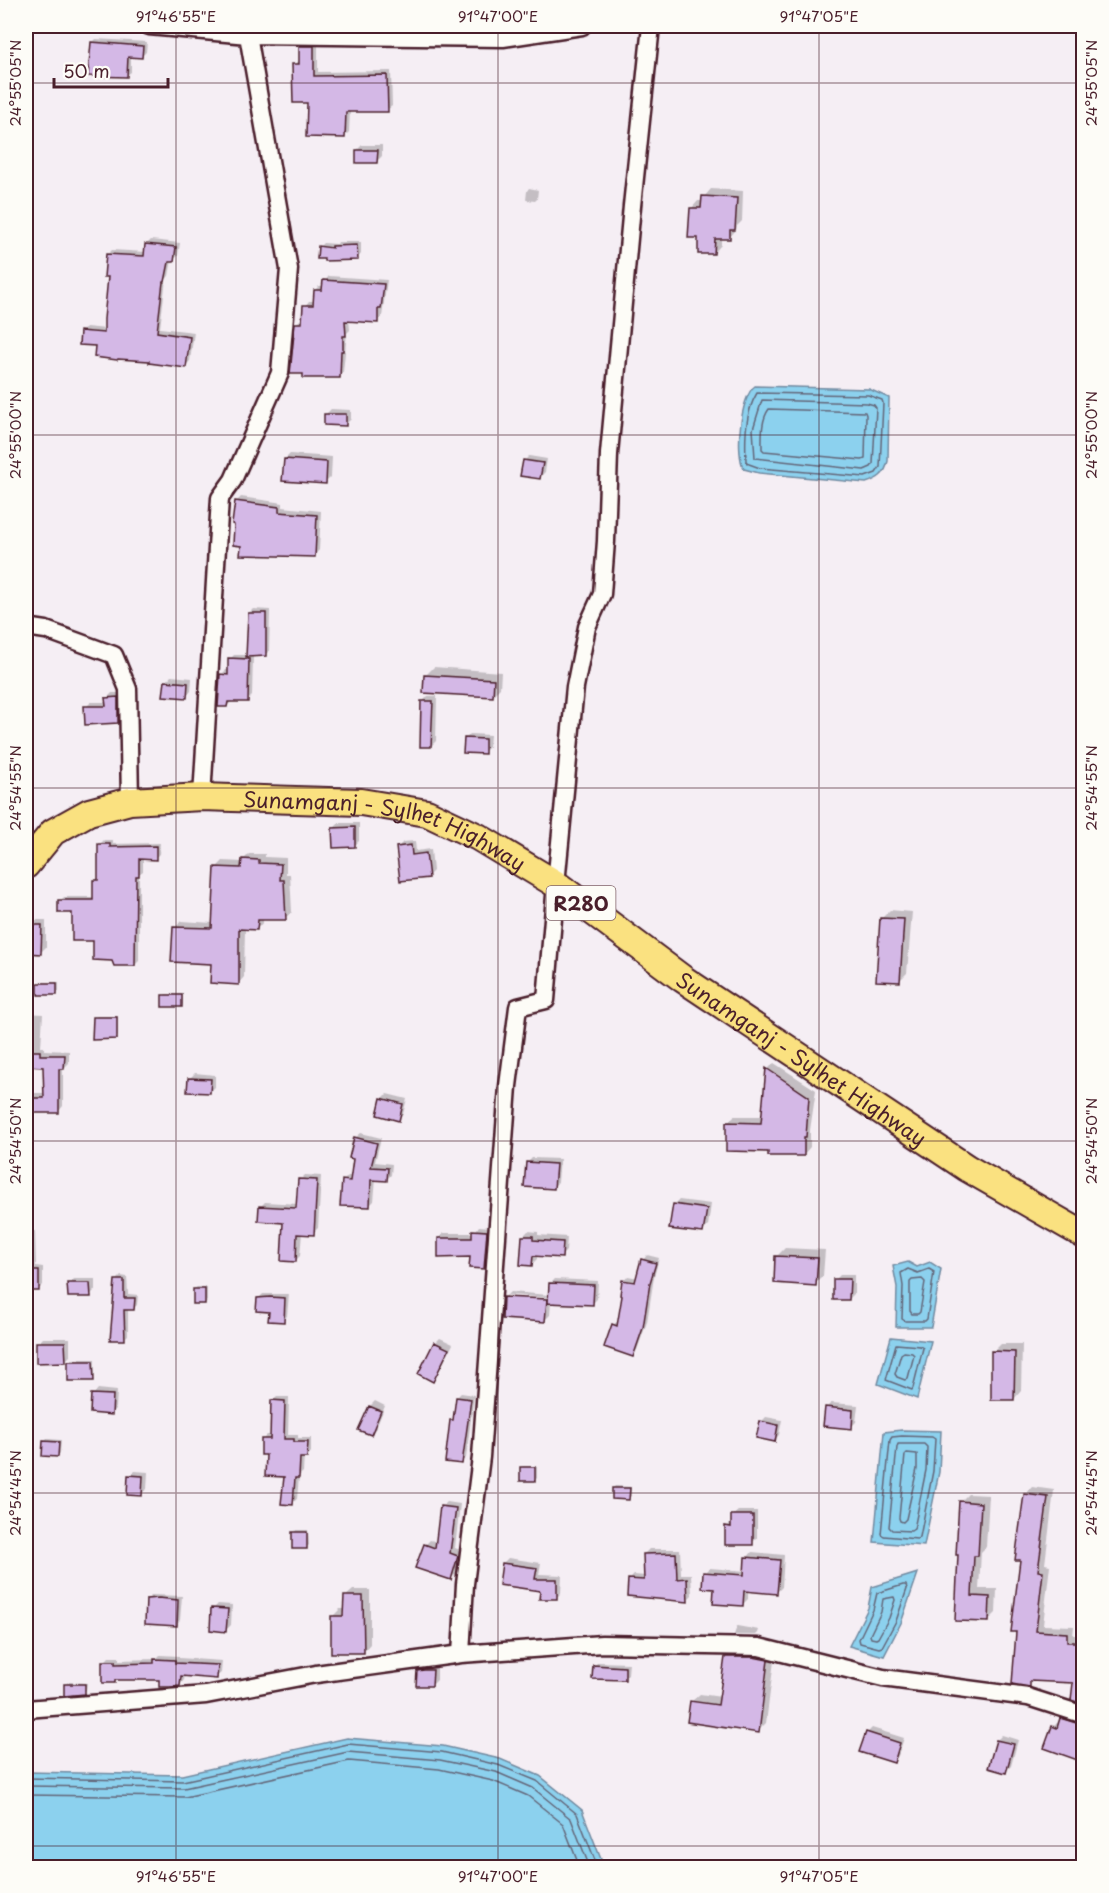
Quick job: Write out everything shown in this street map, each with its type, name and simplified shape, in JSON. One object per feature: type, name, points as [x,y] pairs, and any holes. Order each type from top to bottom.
[{"type":"main road","name":"Sunamganj - Sylhet Highway","points":[[26,865],[53,832],[89,812],[130,801],[202,797],[361,802],[427,813],[478,837],[556,884],[683,979],[948,1155],[1083,1235]]},
{"type":"street","points":[[149,26],[248,35],[503,38],[582,26]]},
{"type":"street","points":[[461,1654],[465,1584],[480,1457],[508,1086],[518,1007],[546,1000],[575,687],[587,627],[602,594],[609,454],[651,26]]},
{"type":"street","points":[[202,797],[220,498],[233,480],[280,373],[289,269],[248,35]]},
{"type":"street","points":[[26,627],[46,630],[114,655],[128,689],[130,801]]},
{"type":"street","points":[[26,1709],[206,1695],[316,1674],[461,1654],[602,1644],[759,1647],[883,1678],[1028,1698],[1083,1715]]},
{"type":"water","points":[[755,386],[869,389],[889,398],[888,461],[883,473],[866,483],[759,473],[744,469],[740,452],[740,426],[746,401]]},
{"type":"water","points":[[908,1262],[917,1267],[930,1262],[941,1269],[931,1327],[896,1327],[897,1287],[893,1266]]},
{"type":"water","points":[[891,1337],[931,1341],[917,1399],[878,1384]]},
{"type":"water","points":[[941,1431],[939,1472],[924,1546],[874,1542],[884,1432]]},
{"type":"water","points":[[918,1573],[901,1623],[884,1656],[849,1646],[868,1608],[872,1587]]},
{"type":"water","points":[[347,1738],[443,1746],[500,1759],[540,1776],[582,1810],[604,1867],[26,1867],[26,1772],[182,1775]]},
{"type":"building","points":[[91,42],[143,46],[142,58],[128,57],[127,77],[88,76]]},
{"type":"building","points":[[299,46],[314,46],[314,76],[387,75],[388,112],[346,112],[345,138],[306,137],[307,103],[293,103],[292,64],[299,64]]},
{"type":"building","points":[[356,150],[378,150],[377,163],[356,163]]},
{"type":"building","points":[[702,196],[737,198],[735,230],[730,230],[730,239],[715,239],[714,254],[698,254],[698,238],[688,238],[690,208],[701,208]]},
{"type":"building","points":[[145,244],[176,247],[174,262],[169,262],[165,282],[163,282],[157,332],[190,337],[186,368],[149,363],[149,361],[94,357],[95,346],[79,345],[80,331],[104,333],[108,277],[104,277],[106,254],[144,256]]},
{"type":"building","points":[[357,245],[358,260],[324,261],[324,259],[317,259],[318,246],[332,248],[332,246]]},
{"type":"building","points":[[323,280],[384,284],[381,309],[378,309],[378,323],[345,321],[346,336],[343,336],[340,378],[303,378],[303,374],[290,374],[295,323],[302,323],[303,305],[313,305],[314,290],[322,290]]},
{"type":"building","points":[[324,414],[346,414],[346,426],[324,425]]},
{"type":"building","points":[[284,459],[327,462],[326,484],[282,481]]},
{"type":"building","points":[[523,460],[543,463],[540,479],[520,476]]},
{"type":"building","points":[[235,501],[279,507],[279,512],[317,515],[315,557],[240,555],[241,546],[233,545],[234,525],[232,524]]},
{"type":"building","points":[[248,613],[266,613],[266,656],[246,657]]},
{"type":"building","points":[[228,658],[249,659],[248,702],[228,702],[227,707],[218,707],[220,674],[228,675]]},
{"type":"building","points":[[424,675],[494,679],[493,697],[423,693]]},
{"type":"building","points":[[165,681],[188,683],[187,698],[163,696]]},
{"type":"building","points":[[118,697],[118,723],[85,725],[84,706],[106,706],[105,698]]},
{"type":"building","points":[[421,701],[433,701],[431,747],[420,747]]},
{"type":"building","points":[[464,738],[485,739],[485,754],[463,753]]},
{"type":"building","points":[[355,827],[355,847],[333,848],[332,828]]},
{"type":"building","points":[[98,844],[110,844],[110,847],[156,846],[156,860],[139,859],[139,876],[136,876],[135,966],[114,966],[112,961],[93,960],[93,941],[72,941],[72,913],[58,913],[58,900],[93,900],[93,880],[98,880]]},
{"type":"building","points":[[411,845],[412,855],[426,853],[429,878],[400,881],[396,847]]},
{"type":"building","points":[[242,859],[259,860],[259,863],[281,864],[280,880],[284,880],[286,920],[258,920],[257,930],[239,929],[239,985],[210,983],[211,964],[171,962],[173,927],[212,928],[215,867],[241,868]]},
{"type":"building","points":[[880,918],[904,919],[900,982],[876,981]]},
{"type":"building","points":[[26,925],[42,925],[41,954],[26,953]]},
{"type":"building","points":[[38,983],[57,983],[57,995],[38,995]]},
{"type":"building","points":[[162,995],[182,995],[182,1007],[162,1007]]},
{"type":"building","points":[[93,1017],[117,1017],[117,1039],[92,1040]]},
{"type":"building","points":[[40,1051],[40,1055],[65,1055],[64,1069],[59,1069],[59,1113],[26,1113],[26,1098],[44,1098],[43,1067],[26,1066],[26,1053]]},
{"type":"building","points":[[766,1068],[809,1097],[804,1156],[768,1156],[768,1152],[726,1151],[726,1122],[761,1123]]},
{"type":"building","points":[[188,1078],[211,1079],[210,1093],[187,1092]]},
{"type":"building","points":[[381,1098],[403,1104],[399,1121],[377,1115]]},
{"type":"building","points":[[354,1137],[377,1143],[371,1167],[388,1168],[387,1181],[371,1180],[370,1207],[340,1206],[342,1180],[350,1181],[353,1159],[349,1158]]},
{"type":"building","points":[[526,1162],[556,1164],[554,1189],[524,1187]]},
{"type":"building","points":[[298,1179],[317,1180],[314,1235],[297,1234],[296,1262],[281,1261],[283,1223],[258,1221],[259,1206],[296,1208]]},
{"type":"building","points":[[673,1204],[707,1209],[703,1233],[669,1229]]},
{"type":"building","points":[[472,1230],[487,1231],[484,1269],[469,1268],[470,1257],[438,1258],[438,1238],[472,1238]]},
{"type":"building","points":[[522,1236],[533,1236],[533,1240],[563,1242],[562,1258],[533,1256],[532,1266],[520,1265]]},
{"type":"building","points":[[775,1256],[818,1258],[816,1286],[774,1283]]},
{"type":"building","points":[[641,1259],[656,1263],[650,1283],[643,1328],[633,1357],[604,1347],[612,1324],[617,1326],[622,1280],[635,1282]]},
{"type":"building","points":[[26,1271],[39,1271],[39,1291],[26,1291]]},
{"type":"building","points":[[833,1279],[850,1279],[849,1300],[833,1300]]},
{"type":"building","points":[[115,1280],[124,1280],[124,1298],[135,1298],[134,1310],[124,1310],[125,1340],[110,1340]]},
{"type":"building","points":[[67,1283],[90,1283],[91,1297],[68,1297]]},
{"type":"building","points":[[549,1283],[594,1285],[593,1305],[548,1303]]},
{"type":"building","points":[[193,1289],[205,1289],[205,1304],[193,1304]]},
{"type":"building","points":[[503,1297],[547,1299],[545,1322],[502,1319]]},
{"type":"building","points":[[257,1298],[285,1298],[284,1322],[268,1321],[269,1312],[256,1311]]},
{"type":"building","points":[[36,1342],[65,1342],[66,1362],[36,1363]]},
{"type":"building","points":[[434,1342],[449,1349],[433,1382],[418,1374]]},
{"type":"building","points":[[991,1351],[1015,1352],[1014,1400],[991,1400]]},
{"type":"building","points":[[68,1361],[93,1361],[94,1381],[68,1381]]},
{"type":"building","points":[[91,1394],[113,1395],[112,1415],[90,1413]]},
{"type":"building","points":[[456,1397],[471,1399],[462,1464],[445,1462],[450,1420],[453,1420]]},
{"type":"building","points":[[271,1400],[285,1401],[284,1439],[308,1442],[307,1458],[300,1458],[299,1478],[295,1478],[293,1505],[281,1504],[284,1477],[265,1476],[266,1455],[261,1455],[261,1439],[270,1439]]},
{"type":"building","points":[[369,1406],[381,1411],[371,1435],[358,1430]]},
{"type":"building","points":[[825,1407],[853,1410],[852,1429],[823,1426]]},
{"type":"building","points":[[760,1421],[778,1425],[775,1442],[756,1438]]},
{"type":"building","points":[[43,1441],[59,1442],[58,1457],[42,1456]]},
{"type":"building","points":[[520,1467],[535,1467],[535,1481],[520,1481]]},
{"type":"building","points":[[128,1475],[143,1476],[142,1496],[127,1495]]},
{"type":"building","points":[[612,1488],[630,1488],[629,1500],[612,1499]]},
{"type":"building","points":[[1024,1494],[1048,1497],[1038,1571],[1043,1572],[1036,1631],[1067,1633],[1067,1642],[1081,1642],[1083,1704],[1071,1700],[1073,1683],[1030,1681],[1030,1687],[1012,1684],[1016,1632],[1011,1632],[1020,1560],[1015,1560]]},
{"type":"building","points":[[959,1501],[981,1503],[978,1556],[974,1556],[972,1596],[990,1597],[989,1622],[955,1621]]},
{"type":"building","points":[[440,1506],[456,1508],[450,1553],[458,1556],[451,1580],[415,1568],[424,1544],[435,1548]]},
{"type":"building","points":[[731,1515],[753,1515],[753,1545],[725,1545],[725,1526],[731,1527]]},
{"type":"building","points":[[292,1532],[307,1532],[307,1549],[292,1549]]},
{"type":"building","points":[[676,1553],[677,1579],[687,1578],[688,1602],[627,1596],[628,1579],[644,1580],[643,1554]]},
{"type":"building","points":[[745,1557],[780,1560],[777,1594],[744,1591],[743,1606],[713,1604],[714,1589],[702,1588],[703,1572],[744,1575]]},
{"type":"building","points":[[502,1563],[537,1568],[535,1579],[557,1579],[557,1599],[539,1599],[540,1591],[499,1585]]},
{"type":"building","points":[[344,1596],[363,1596],[364,1653],[331,1653],[331,1616],[343,1616]]},
{"type":"building","points":[[146,1599],[178,1600],[177,1626],[145,1624]]},
{"type":"building","points":[[211,1608],[228,1609],[226,1632],[210,1630]]},
{"type":"building","points":[[725,1657],[753,1657],[768,1660],[759,1733],[687,1722],[690,1701],[718,1705]]},
{"type":"building","points":[[154,1659],[175,1660],[175,1663],[218,1665],[217,1679],[181,1676],[180,1686],[170,1687],[159,1687],[159,1680],[115,1680],[115,1683],[102,1683],[102,1661],[115,1661],[115,1664],[154,1663]]},
{"type":"building","points":[[593,1665],[625,1667],[625,1680],[592,1679]]},
{"type":"building","points":[[433,1670],[432,1686],[416,1686],[417,1671]]},
{"type":"building","points":[[64,1684],[85,1684],[85,1694],[64,1696]]},
{"type":"building","points":[[1060,1718],[1083,1725],[1083,1762],[1044,1748],[1052,1726],[1057,1728]]},
{"type":"building","points":[[866,1732],[900,1743],[894,1763],[859,1752]]},
{"type":"building","points":[[996,1740],[1014,1744],[1006,1773],[988,1768]]}]
